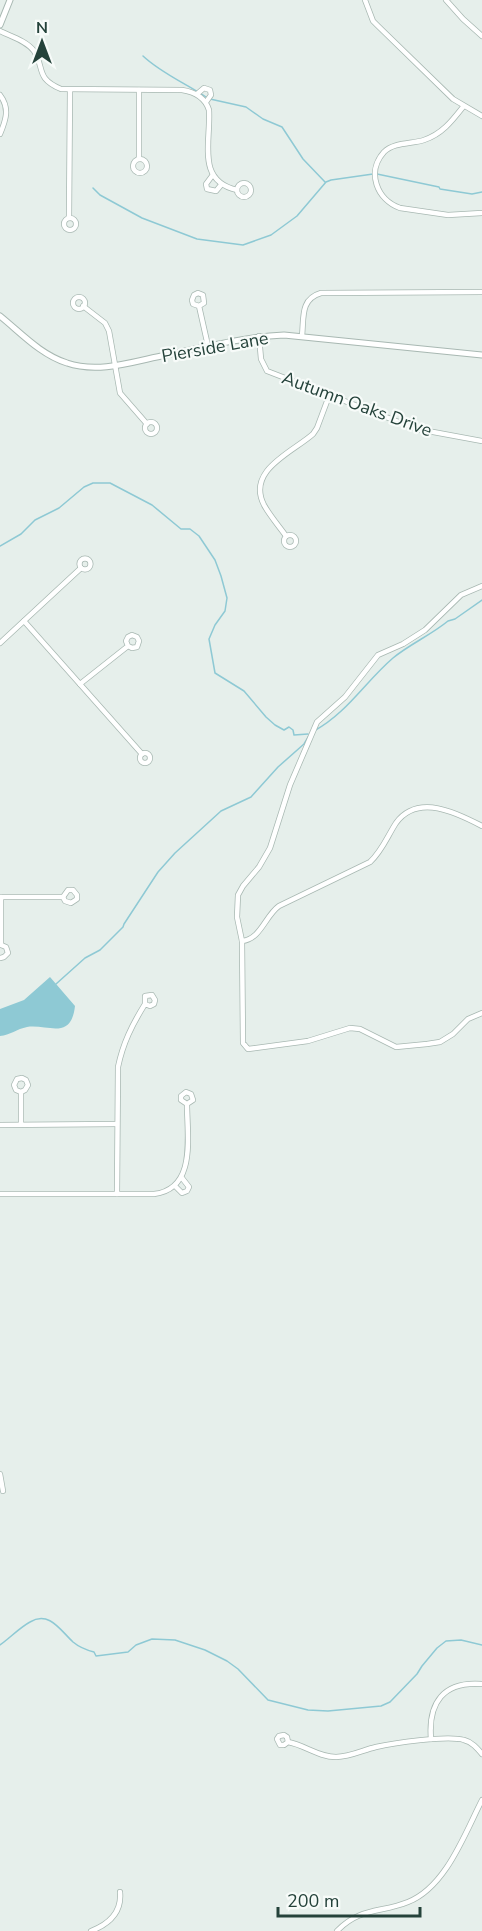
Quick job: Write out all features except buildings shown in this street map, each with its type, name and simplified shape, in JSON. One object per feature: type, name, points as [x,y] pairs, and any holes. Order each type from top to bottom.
[{"type":"street","points":[[0,25],[10,0]]},
{"type":"street","points":[[365,0],[373,21],[453,99],[482,116]]},
{"type":"street","points":[[446,0],[463,20],[482,36]]},
{"type":"street","points":[[0,31],[32,48],[39,69],[50,83],[61,89],[182,90],[196,94],[206,102],[209,115],[209,166],[212,176],[221,185],[237,190]]},
{"type":"street","points":[[196,94],[204,88],[210,90],[211,95],[206,102]]},
{"type":"street","points":[[69,218],[70,90]]},
{"type":"street","points":[[139,90],[139,159]]},
{"type":"street","points":[[0,95],[7,113],[0,134]]},
{"type":"street","points":[[463,106],[444,130],[426,140],[396,146],[384,152],[377,164],[375,179],[382,198],[400,208],[448,215],[482,213]]},
{"type":"street","points":[[212,176],[206,184],[207,189],[216,191],[221,185]]},
{"type":"street","points":[[302,336],[306,302],[321,293],[482,291]]},
{"type":"street","points":[[83,306],[105,323],[109,331],[120,393],[147,424]]},
{"type":"street","points":[[199,306],[208,346]]},
{"type":"street","name":"Pierside Lane","points":[[0,316],[37,347],[65,363],[90,368],[115,366],[259,336],[302,336],[482,355]]},
{"type":"street","name":"Autumn Oaks Drive","points":[[259,336],[261,359],[267,371],[417,429],[482,441]]},
{"type":"street","points":[[286,536],[263,504],[260,489],[262,479],[272,465],[313,434],[329,396]]},
{"type":"street","points":[[0,643],[81,568]]},
{"type":"street","points":[[482,586],[461,595],[424,630],[403,644],[378,655],[340,701],[317,722],[291,785],[270,848],[238,895],[237,917],[242,941],[244,1047],[252,1050],[308,1041],[355,1028],[396,1047],[405,1047],[440,1042],[453,1034],[468,1019],[482,1013]]},
{"type":"street","points":[[24,621],[142,754]]},
{"type":"street","points":[[80,684],[128,646]]},
{"type":"street","points":[[242,941],[255,936],[269,915],[279,906],[370,862],[381,850],[400,819],[412,811],[427,807],[447,809],[482,826]]},
{"type":"street","points":[[0,958],[8,953],[6,947],[0,945],[1,897],[63,897]]},
{"type":"street","points":[[117,1194],[116,1080],[120,1056],[131,1027],[145,1004]]},
{"type":"street","points":[[21,1092],[21,1124]]},
{"type":"street","points":[[0,1194],[160,1193],[175,1186],[182,1178],[187,1159],[187,1104]]},
{"type":"street","points":[[0,1125],[117,1124]]},
{"type":"street","points":[[175,1186],[182,1193],[188,1191],[189,1187],[182,1178]]},
{"type":"street","points":[[0,1474],[3,1491]]},
{"type":"street","points":[[430,1739],[432,1712],[445,1692],[460,1685],[482,1684]]},
{"type":"street","points":[[288,1742],[316,1754],[334,1757],[349,1756],[389,1744],[455,1738],[470,1742],[482,1754]]},
{"type":"street","points":[[337,1931],[357,1915],[406,1904],[429,1889],[446,1869],[482,1800]]},
{"type":"street","points":[[92,1931],[105,1926],[110,1921],[121,1900],[120,1892]]},
{"type":"water","points":[[50,977],[75,1006],[69,1024],[57,1028],[27,1027],[0,1036],[0,1009],[24,1000]]},
{"type":"waterway","points":[[143,56],[165,73],[206,97]]},
{"type":"waterway","points":[[210,99],[246,107],[263,119],[282,127],[303,159],[325,182]]},
{"type":"waterway","points":[[93,188],[100,195],[142,218],[197,239],[243,245],[271,235],[297,216],[326,182],[373,174]]},
{"type":"waterway","points":[[377,174],[440,189],[472,194],[482,192]]},
{"type":"waterway","points":[[0,546],[21,534],[35,520],[59,508],[84,487],[93,483],[110,483],[152,505],[181,529],[190,529],[199,536],[215,560],[227,598],[225,611],[209,639],[215,673],[244,691],[275,725],[284,730],[289,727],[293,730],[294,735],[308,734]]},
{"type":"waterway","points":[[314,731],[326,724],[346,706],[393,658],[482,600]]},
{"type":"waterway","points":[[56,984],[85,958],[100,950],[123,927],[158,872],[175,853],[221,811],[251,797],[278,767],[304,744],[310,734]]},
{"type":"waterway","points":[[0,1645],[26,1624],[37,1619],[54,1623],[73,1642],[94,1652],[96,1656],[128,1652],[136,1645],[152,1639],[175,1640],[205,1650],[227,1661],[268,1700],[308,1710],[328,1711],[381,1706],[390,1702],[417,1674],[437,1648],[446,1641],[461,1640],[482,1645]]}]
